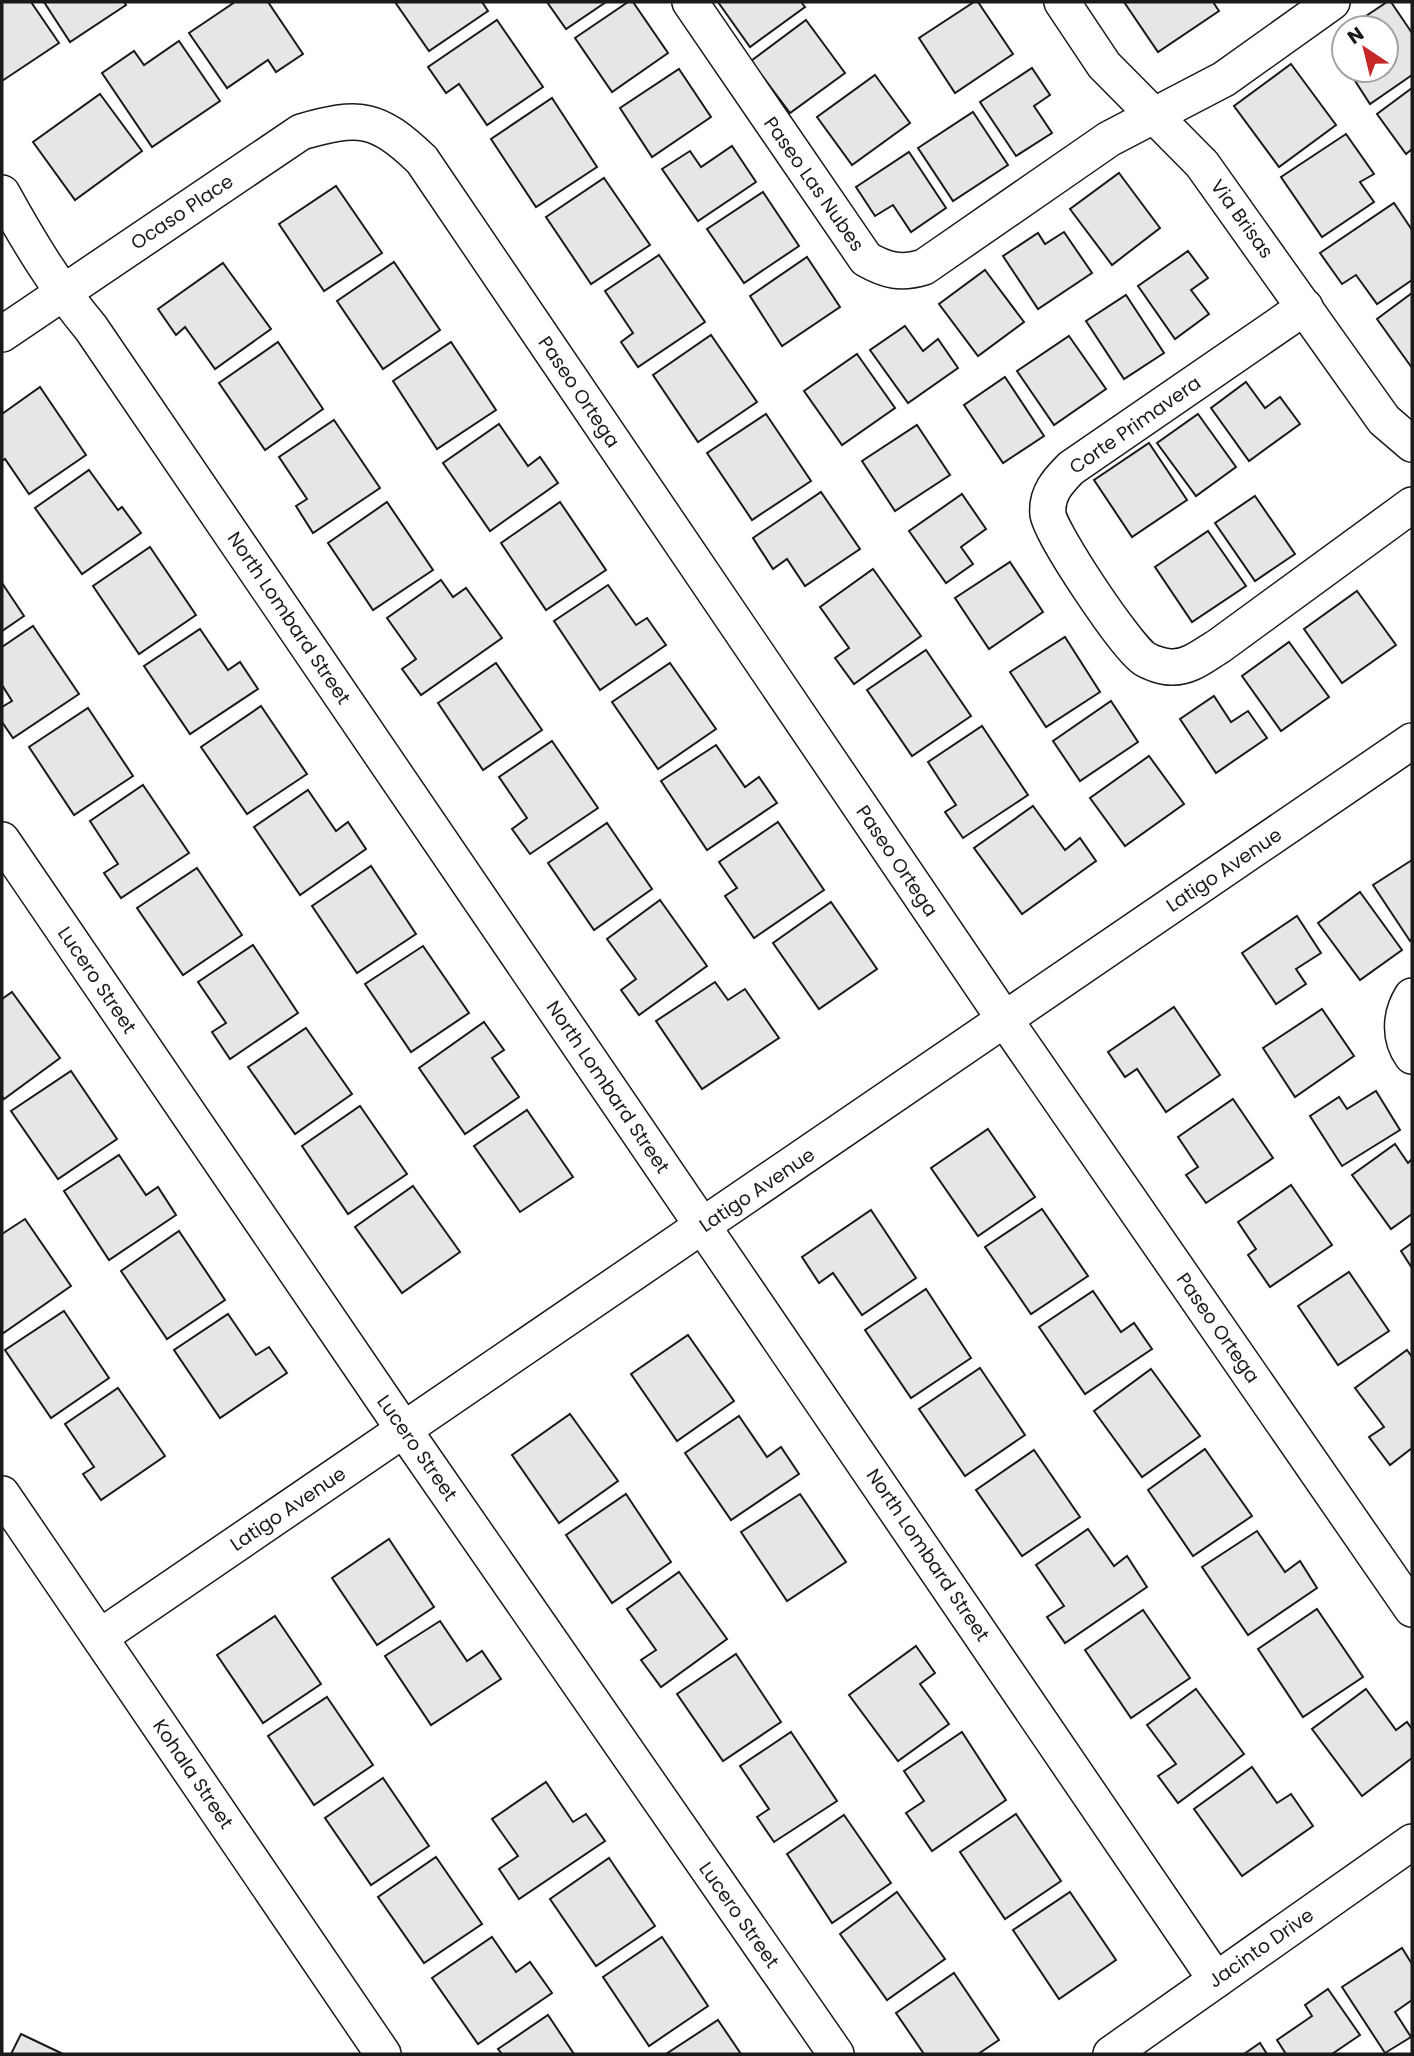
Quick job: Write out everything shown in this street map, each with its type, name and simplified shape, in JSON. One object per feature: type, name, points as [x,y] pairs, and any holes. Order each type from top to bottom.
[{"type":"street","name":"Paseo Las Nubes","points":[[690,2],[866,259],[881,268],[907,272],[924,267],[1109,139],[1224,79],[1332,2]]},
{"type":"street","name":"Via Brisas","points":[[1062,2],[1104,65],[1202,164],[1384,419],[1412,444]]},
{"type":"street","name":"Ocaso Place","points":[[2,334],[301,132],[336,122],[373,124]]},
{"type":"street","name":"Paseo Ortega","points":[[373,124],[397,136],[422,160],[1005,1020],[1412,1609]]},
{"type":"street","name":"North Lombard Street","points":[[2,193],[62,293],[99,339],[1216,1980]]},
{"type":"street","name":"Corte Primavera","points":[[1305,307],[1071,468],[1056,482],[1049,498],[1048,515],[1058,540],[1128,643],[1145,659],[1170,667],[1187,665],[1219,646],[1412,505]]},
{"type":"street","name":"Latigo Avenue","points":[[100,1637],[1412,741]]},
{"type":"street","name":"Lucero Street","points":[[2,840],[404,1430],[836,2054]]},
{"type":"street","points":[[1412,996],[1403,1015],[1402,1031],[1412,1056]]},
{"type":"street","name":"Kohala Street","points":[[2,1494],[383,2054]]},
{"type":"street","name":"Jacinto Drive","points":[[1111,2054],[1412,1842]]},
{"type":"building","points":[[2,2],[31,2],[59,43],[2,81]]},
{"type":"building","points":[[44,2],[124,2],[126,5],[70,42]]},
{"type":"building","points":[[235,2],[268,2],[303,54],[276,72],[268,60],[227,88],[189,33]]},
{"type":"building","points":[[395,2],[482,2],[488,11],[429,51]]},
{"type":"building","points":[[547,2],[606,2],[566,29]]},
{"type":"building","points":[[628,2],[633,2],[668,53],[612,92],[575,38]]},
{"type":"building","points":[[718,2],[801,2],[805,7],[750,47]]},
{"type":"building","points":[[978,2],[1013,54],[955,93],[919,38]]},
{"type":"building","points":[[1124,2],[1213,2],[1219,11],[1158,52]]},
{"type":"building","points":[[1391,2],[1399,14],[1369,14]]},
{"type":"building","points":[[1400,15],[1412,33],[1412,75],[1400,83]]},
{"type":"building","points":[[497,20],[543,87],[487,125],[459,84],[446,93],[428,67]]},
{"type":"building","points":[[806,20],[845,73],[790,113],[751,61]]},
{"type":"building","points":[[179,41],[220,101],[152,147],[102,73],[134,51],[144,65]]},
{"type":"building","points":[[1291,64],[1336,125],[1279,167],[1234,106]]},
{"type":"building","points":[[1032,68],[1050,95],[1034,106],[1052,133],[1016,156],[980,102]]},
{"type":"building","points":[[679,69],[711,117],[652,157],[620,108]]},
{"type":"building","points":[[875,75],[910,123],[852,165],[817,117]]},
{"type":"building","points":[[1357,84],[1399,84],[1370,104]]},
{"type":"building","points":[[1412,88],[1412,149],[1406,154],[1377,114]]},
{"type":"building","points":[[100,94],[142,151],[75,200],[33,142]]},
{"type":"building","points":[[552,98],[597,167],[536,207],[491,139]]},
{"type":"building","points":[[973,112],[1008,165],[953,201],[918,148]]},
{"type":"building","points":[[1346,134],[1374,174],[1360,182],[1374,202],[1322,237],[1281,177]]},
{"type":"building","points":[[732,146],[756,182],[698,221],[662,169],[690,151],[701,167]]},
{"type":"building","points":[[909,152],[946,208],[911,232],[893,205],[875,216],[856,187]]},
{"type":"building","points":[[1119,173],[1160,228],[1112,265],[1070,209]]},
{"type":"building","points":[[604,178],[650,245],[591,284],[546,217]]},
{"type":"building","points":[[336,186],[382,253],[324,291],[279,224]]},
{"type":"building","points":[[763,192],[799,246],[744,283],[707,229]]},
{"type":"building","points":[[1394,203],[1412,230],[1412,280],[1377,304],[1356,275],[1342,284],[1320,253]]},
{"type":"building","points":[[1064,232],[1092,273],[1038,309],[1003,256],[1038,233],[1045,244]]},
{"type":"building","points":[[1188,251],[1208,278],[1191,290],[1209,314],[1175,339],[1138,286]]},
{"type":"building","points":[[659,255],[705,322],[638,367],[621,342],[633,333],[605,291]]},
{"type":"building","points":[[807,257],[840,307],[782,346],[750,296]]},
{"type":"building","points":[[394,262],[440,330],[383,369],[337,301]]},
{"type":"building","points":[[223,263],[271,329],[215,369],[185,327],[176,335],[158,309]]},
{"type":"building","points":[[985,270],[1024,322],[978,356],[939,304]]},
{"type":"building","points":[[1412,293],[1412,368],[1377,319]]},
{"type":"building","points":[[1126,295],[1164,353],[1124,379],[1086,321]]},
{"type":"building","points":[[905,326],[923,351],[938,339],[958,368],[908,403],[870,350]]},
{"type":"building","points":[[711,335],[757,402],[698,442],[653,375]]},
{"type":"building","points":[[1069,336],[1106,389],[1054,425],[1017,371]]},
{"type":"building","points":[[278,342],[323,409],[265,450],[219,383]]},
{"type":"building","points":[[451,342],[496,410],[437,449],[393,381]]},
{"type":"building","points":[[857,354],[895,408],[842,445],[804,391]]},
{"type":"building","points":[[1005,377],[1044,436],[1003,463],[964,405]]},
{"type":"building","points":[[1246,382],[1265,408],[1280,397],[1300,424],[1249,461],[1211,408]]},
{"type":"building","points":[[40,387],[86,455],[29,494],[5,459],[2,461],[2,414]]},
{"type":"building","points":[[766,414],[811,481],[752,520],[707,453]]},
{"type":"building","points":[[1198,414],[1236,467],[1196,496],[1157,443]]},
{"type":"building","points":[[334,420],[380,488],[313,533],[296,506],[307,499],[279,457]]},
{"type":"building","points":[[499,424],[528,466],[540,457],[558,483],[490,531],[443,463]]},
{"type":"building","points":[[917,425],[950,475],[895,511],[862,461]]},
{"type":"building","points":[[1149,443],[1187,500],[1132,537],[1094,480]]},
{"type":"building","points":[[89,470],[118,510],[122,507],[141,533],[82,574],[35,508]]},
{"type":"building","points":[[821,492],[860,549],[805,586],[787,559],[773,569],[753,538]]},
{"type":"building","points":[[962,494],[986,529],[961,547],[973,564],[946,583],[909,531]]},
{"type":"building","points":[[1255,496],[1295,554],[1255,581],[1215,523]]},
{"type":"building","points":[[387,502],[433,570],[373,610],[328,543]]},
{"type":"building","points":[[560,502],[606,570],[546,610],[501,543]]},
{"type":"building","points":[[1208,531],[1246,586],[1192,622],[1155,567]]},
{"type":"building","points":[[150,547],[196,615],[139,654],[93,586]]},
{"type":"building","points":[[1010,562],[1043,612],[989,649],[955,598]]},
{"type":"building","points":[[873,569],[921,636],[854,684],[835,658],[849,648],[820,607]]},
{"type":"building","points":[[441,580],[453,597],[466,588],[502,638],[421,695],[402,669],[416,659],[387,618]]},
{"type":"building","points":[[2,583],[24,616],[2,631]]},
{"type":"building","points":[[608,585],[636,625],[647,618],[666,645],[600,690],[554,621]]},
{"type":"building","points":[[1357,591],[1396,645],[1342,683],[1304,629]]},
{"type":"building","points":[[33,626],[79,694],[13,738],[2,722],[2,707],[12,701],[2,685],[2,647]]},
{"type":"building","points":[[200,629],[228,670],[240,662],[258,689],[190,734],[144,666]]},
{"type":"building","points":[[1065,637],[1100,692],[1046,727],[1010,672]]},
{"type":"building","points":[[1289,642],[1329,697],[1281,731],[1242,676]]},
{"type":"building","points":[[926,650],[971,716],[912,756],[867,690]]},
{"type":"building","points":[[496,663],[542,730],[483,770],[438,703]]},
{"type":"building","points":[[670,663],[716,729],[658,769],[612,702]]},
{"type":"building","points":[[1214,696],[1231,722],[1248,711],[1267,738],[1216,773],[1180,719]]},
{"type":"building","points":[[1111,701],[1138,742],[1080,781],[1053,741]]},
{"type":"building","points":[[261,706],[307,774],[247,814],[201,747]]},
{"type":"building","points":[[88,708],[133,776],[74,815],[29,747]]},
{"type":"building","points":[[982,726],[1028,795],[963,838],[945,812],[956,805],[928,762]]},
{"type":"building","points":[[552,741],[598,808],[530,854],[512,829],[527,818],[499,777]]},
{"type":"building","points":[[716,745],[745,787],[759,777],[777,803],[707,850],[661,781]]},
{"type":"building","points":[[1149,756],[1184,804],[1125,846],[1090,798]]},
{"type":"building","points":[[143,785],[189,853],[121,898],[104,873],[118,864],[90,821]]},
{"type":"building","points":[[308,790],[336,831],[348,822],[366,849],[300,895],[254,827]]},
{"type":"building","points":[[1033,806],[1065,850],[1080,838],[1096,861],[1022,914],[974,848]]},
{"type":"building","points":[[778,822],[824,890],[754,938],[725,896],[737,888],[719,862]]},
{"type":"building","points":[[607,823],[652,889],[594,930],[548,863]]},
{"type":"building","points":[[1412,860],[1412,939],[1410,941],[1373,885]]},
{"type":"building","points":[[371,866],[416,934],[357,973],[312,906]]},
{"type":"building","points":[[197,868],[242,935],[183,975],[137,908]]},
{"type":"building","points":[[1360,892],[1402,950],[1360,980],[1318,923]]},
{"type":"building","points":[[660,900],[707,966],[639,1015],[621,990],[636,979],[607,939]]},
{"type":"building","points":[[831,902],[877,969],[819,1009],[773,943]]},
{"type":"building","points":[[1297,916],[1321,953],[1296,969],[1306,984],[1276,1004],[1242,953]]},
{"type":"building","points":[[253,945],[298,1013],[230,1059],[212,1032],[226,1023],[198,982]]},
{"type":"building","points":[[423,946],[469,1013],[411,1052],[365,984]]},
{"type":"building","points":[[715,982],[728,1000],[745,989],[779,1038],[702,1089],[656,1021]]},
{"type":"building","points":[[12,992],[60,1058],[4,1099],[2,999]]},
{"type":"building","points":[[1174,1007],[1220,1075],[1166,1112],[1137,1069],[1125,1077],[1108,1052]]},
{"type":"building","points":[[1322,1009],[1354,1056],[1295,1097],[1263,1048]]},
{"type":"building","points":[[484,1022],[504,1050],[492,1058],[519,1097],[465,1134],[419,1068]]},
{"type":"building","points":[[306,1028],[352,1094],[295,1134],[248,1067]]},
{"type":"building","points":[[71,1071],[117,1139],[58,1179],[11,1111]]},
{"type":"building","points":[[1376,1091],[1400,1130],[1342,1166],[1310,1116],[1339,1097],[1347,1109]]},
{"type":"building","points":[[1233,1099],[1273,1158],[1206,1203],[1186,1175],[1198,1167],[1178,1137]]},
{"type":"building","points":[[360,1106],[407,1174],[348,1214],[302,1146]]},
{"type":"building","points":[[527,1110],[573,1177],[520,1212],[474,1146]]},
{"type":"building","points":[[988,1129],[1035,1197],[978,1236],[931,1168]]},
{"type":"building","points":[[1395,1144],[1408,1163],[1412,1159],[1412,1214],[1391,1229],[1352,1175]]},
{"type":"building","points":[[119,1155],[146,1195],[158,1187],[176,1215],[109,1260],[64,1191]]},
{"type":"building","points":[[1291,1185],[1332,1245],[1270,1287],[1248,1255],[1256,1249],[1238,1222]]},
{"type":"building","points":[[413,1186],[460,1252],[402,1293],[355,1227]]},
{"type":"building","points":[[1042,1209],[1088,1276],[1031,1314],[985,1247]]},
{"type":"building","points":[[871,1210],[916,1278],[862,1315],[833,1273],[819,1283],[802,1257]]},
{"type":"building","points":[[25,1219],[71,1286],[2,1334],[2,1234]]},
{"type":"building","points":[[179,1231],[225,1300],[167,1339],[121,1271]]},
{"type":"building","points":[[1412,1243],[1412,1268],[1401,1251]]},
{"type":"building","points":[[1349,1272],[1389,1331],[1338,1365],[1298,1306]]},
{"type":"building","points":[[926,1289],[971,1358],[911,1398],[865,1330]]},
{"type":"building","points":[[1093,1291],[1121,1332],[1134,1323],[1152,1349],[1085,1394],[1039,1327]]},
{"type":"building","points":[[64,1311],[109,1378],[51,1418],[5,1350]]},
{"type":"building","points":[[228,1314],[256,1355],[269,1347],[287,1373],[220,1418],[174,1350]]},
{"type":"building","points":[[688,1335],[734,1401],[677,1441],[631,1374]]},
{"type":"building","points":[[1407,1350],[1412,1357],[1412,1448],[1390,1465],[1369,1437],[1384,1427],[1355,1388]]},
{"type":"building","points":[[980,1368],[1025,1435],[965,1476],[919,1409]]},
{"type":"building","points":[[1151,1369],[1200,1436],[1142,1477],[1094,1411]]},
{"type":"building","points":[[118,1388],[165,1456],[101,1500],[83,1474],[94,1467],[65,1424]]},
{"type":"building","points":[[570,1414],[618,1481],[559,1523],[512,1455]]},
{"type":"building","points":[[739,1416],[767,1457],[781,1447],[799,1474],[731,1520],[685,1453]]},
{"type":"building","points":[[1205,1449],[1252,1516],[1193,1556],[1148,1490]]},
{"type":"building","points":[[1034,1450],[1080,1517],[1022,1556],[976,1490]]},
{"type":"building","points":[[626,1494],[671,1562],[612,1603],[566,1535]]},
{"type":"building","points":[[800,1494],[846,1562],[787,1601],[741,1532]]},
{"type":"building","points":[[1088,1529],[1114,1566],[1127,1556],[1147,1587],[1065,1643],[1047,1617],[1064,1606],[1036,1565]]},
{"type":"building","points":[[1257,1531],[1285,1572],[1300,1561],[1317,1588],[1248,1635],[1202,1567]]},
{"type":"building","points":[[389,1539],[434,1607],[377,1645],[332,1578]]},
{"type":"building","points":[[679,1572],[727,1639],[661,1687],[641,1660],[656,1650],[627,1609]]},
{"type":"building","points":[[1317,1609],[1363,1677],[1303,1717],[1258,1649]]},
{"type":"building","points":[[1143,1610],[1190,1678],[1131,1718],[1085,1650]]},
{"type":"building","points":[[275,1616],[321,1684],[263,1723],[217,1655]]},
{"type":"building","points":[[440,1621],[467,1661],[482,1651],[501,1679],[431,1725],[385,1656]]},
{"type":"building","points":[[916,1646],[935,1673],[920,1684],[949,1724],[898,1761],[849,1695]]},
{"type":"building","points":[[736,1654],[781,1722],[723,1761],[677,1694]]},
{"type":"building","points":[[1196,1689],[1244,1754],[1178,1803],[1158,1776],[1176,1764],[1147,1725]]},
{"type":"building","points":[[1366,1689],[1396,1730],[1407,1722],[1412,1729],[1412,1758],[1362,1796],[1312,1729]]},
{"type":"building","points":[[327,1697],[373,1765],[314,1805],[268,1736]]},
{"type":"building","points":[[791,1732],[837,1801],[774,1842],[757,1817],[769,1809],[740,1766]]},
{"type":"building","points":[[962,1732],[1006,1800],[932,1851],[906,1813],[924,1801],[904,1771]]},
{"type":"building","points":[[1252,1767],[1277,1803],[1291,1794],[1313,1826],[1242,1876],[1194,1809]]},
{"type":"building","points":[[383,1778],[429,1846],[371,1885],[325,1818]]},
{"type":"building","points":[[546,1782],[573,1822],[586,1814],[605,1841],[519,1899],[499,1869],[518,1856],[492,1819]]},
{"type":"building","points":[[1016,1814],[1061,1881],[1005,1919],[960,1852]]},
{"type":"building","points":[[844,1815],[891,1883],[832,1923],[787,1854]]},
{"type":"building","points":[[436,1857],[482,1924],[424,1963],[378,1897]]},
{"type":"building","points":[[609,1858],[655,1926],[596,1966],[550,1899]]},
{"type":"building","points":[[897,1892],[945,1959],[887,2000],[840,1934]]},
{"type":"building","points":[[1070,1892],[1116,1960],[1059,1999],[1013,1930]]},
{"type":"building","points":[[492,1937],[516,1972],[530,1962],[552,1993],[478,2044],[432,1978]]},
{"type":"building","points":[[662,1937],[708,2006],[649,2046],[603,1977]]},
{"type":"building","points":[[1402,1948],[1412,1964],[1412,2000],[1395,2012],[1411,2037],[1385,2053],[1342,1987]]},
{"type":"building","points":[[954,1973],[999,2040],[978,2054],[924,2054],[896,2013]]},
{"type":"building","points":[[1328,1989],[1360,2035],[1332,2054],[1286,2054],[1277,2040],[1312,2016],[1305,2005]]},
{"type":"building","points":[[548,2015],[574,2054],[502,2054],[498,2049]]},
{"type":"building","points":[[718,2020],[741,2054],[666,2054]]},
{"type":"building","points":[[21,2034],[63,2054],[11,2054]]},
{"type":"building","points":[[1260,2043],[1267,2054],[1244,2054]]}]
